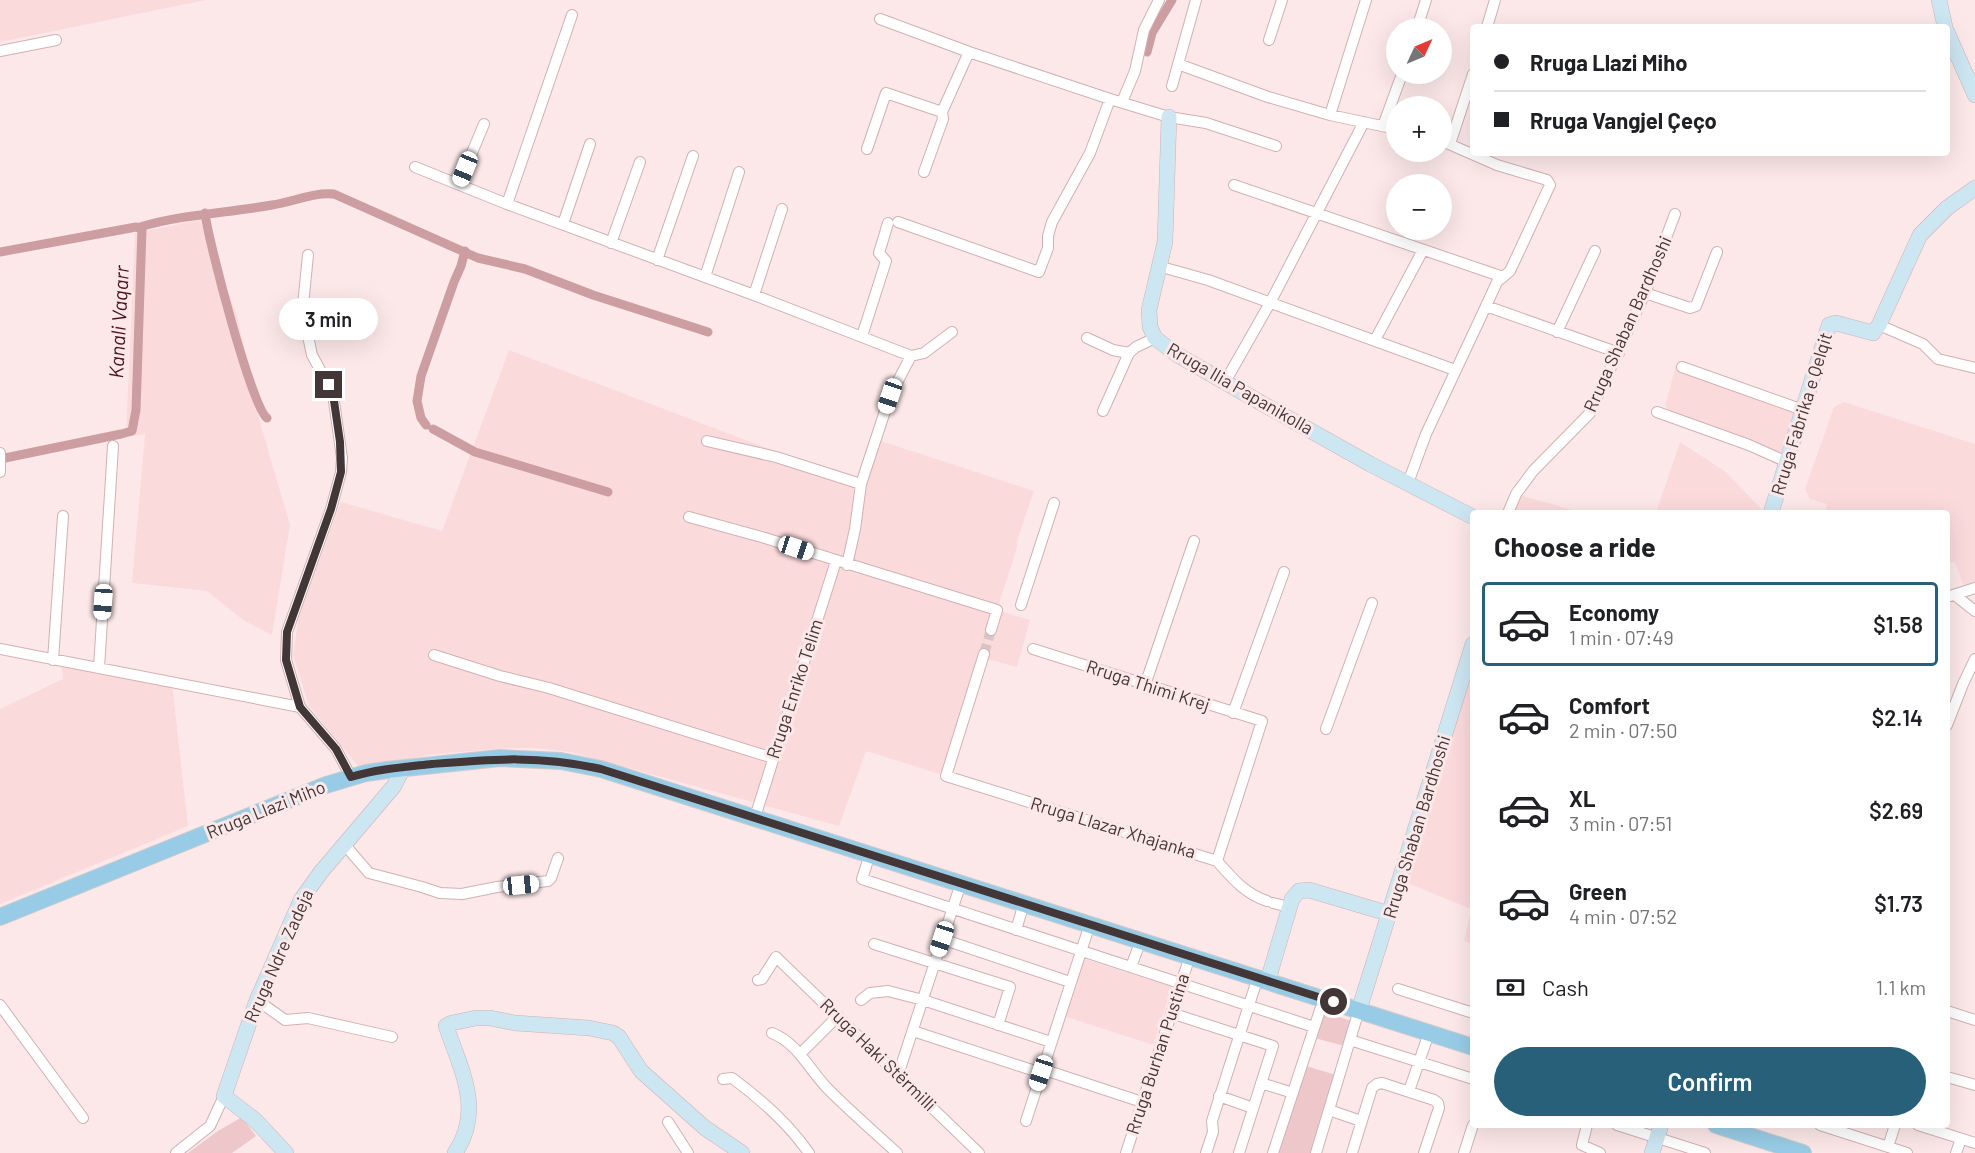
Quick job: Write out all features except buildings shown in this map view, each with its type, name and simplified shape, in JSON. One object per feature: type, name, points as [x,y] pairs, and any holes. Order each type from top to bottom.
[{"type":"main road","name":"Rruga Llazi Miho","points":[[0,917],[326,785],[351,777],[403,768],[500,758],[561,761],[601,769],[1470,1046]]},
{"type":"main road","points":[[1725,1128],[1798,1152]]},
{"type":"street","points":[[1122,102],[1135,71],[1144,30],[1159,0]]},
{"type":"street","points":[[1172,86],[1196,0]]},
{"type":"street","points":[[1269,40],[1282,0]]},
{"type":"street","points":[[1330,115],[1366,0]]},
{"type":"street","points":[[1420,18],[1426,0]]},
{"type":"street","points":[[1488,24],[1495,0]]},
{"type":"street","points":[[1940,0],[1944,24]]},
{"type":"street","points":[[507,204],[572,15]]},
{"type":"street","points":[[880,19],[969,52],[1110,99],[1169,117],[1206,123],[1276,146]]},
{"type":"street","points":[[1950,39],[1975,95]]},
{"type":"street","points":[[0,51],[56,40]]},
{"type":"street","points":[[924,172],[943,119],[942,112],[969,52]]},
{"type":"street","points":[[1178,64],[1268,97],[1330,115],[1386,127]]},
{"type":"street","points":[[1452,127],[1470,82]]},
{"type":"street","points":[[1383,126],[1398,84]]},
{"type":"street","points":[[867,149],[886,93],[942,112]]},
{"type":"street","points":[[862,336],[886,261],[879,253],[893,222],[1039,272],[1048,248],[1048,236],[1052,222],[1090,153],[1110,99]]},
{"type":"street","name":"Rruga Ilia Papanikolla","points":[[1169,117],[1165,242],[1149,310],[1150,327],[1155,338],[1176,354],[1225,382],[1470,515]]},
{"type":"street","points":[[1225,382],[1270,303],[1364,122]]},
{"type":"street","points":[[459,184],[484,124]]},
{"type":"street","points":[[563,224],[590,144]]},
{"type":"street","points":[[1452,145],[1470,153]]},
{"type":"street","points":[[657,260],[693,156]]},
{"type":"street","points":[[1408,483],[1426,434],[1455,370],[1497,282],[1510,272],[1550,184],[1547,180],[1497,165],[1477,156]]},
{"type":"street","points":[[611,243],[640,162]]},
{"type":"street","points":[[415,167],[507,204],[754,295],[911,356],[924,353],[952,332]]},
{"type":"street","points":[[705,277],[739,172]]},
{"type":"street","points":[[1234,185],[1503,277]]},
{"type":"street","points":[[1975,189],[1947,208],[1920,235],[1879,326],[1923,344],[1938,360],[1975,369]]},
{"type":"street","points":[[754,295],[782,209]]},
{"type":"street","name":"Rruga Shaban Bardhoshi","points":[[1509,510],[1516,494],[1533,471],[1584,422],[1590,413],[1645,293],[1675,214]]},
{"type":"street","points":[[1376,340],[1423,250]]},
{"type":"street","points":[[1557,332],[1595,251]]},
{"type":"street","points":[[1645,293],[1690,308],[1696,306],[1717,252]]},
{"type":"street","points":[[308,255],[304,317],[312,355],[333,394],[342,458],[341,472],[331,509],[287,632],[286,660],[300,707],[336,749],[351,777]]},
{"type":"street","points":[[1158,266],[1208,280],[1455,370]]},
{"type":"street","points":[[1486,306],[1619,353]]},
{"type":"street","name":"Rruga Fabrika e Qelqit","points":[[1772,510],[1829,325],[1836,323],[1870,333],[1873,333],[1879,326]]},
{"type":"street","points":[[1087,338],[1113,350],[1129,353]]},
{"type":"street","points":[[1103,411],[1129,353],[1155,338]]},
{"type":"street","points":[[847,565],[861,484],[890,396],[911,356]]},
{"type":"street","points":[[1682,367],[1803,410]]},
{"type":"street","points":[[1657,412],[1749,445],[1787,462]]},
{"type":"street","points":[[707,441],[776,457],[861,484]]},
{"type":"street","points":[[99,668],[113,446]]},
{"type":"street","points":[[0,453],[0,472]]},
{"type":"street","points":[[1021,605],[1054,503]]},
{"type":"street","points":[[53,660],[63,516]]},
{"type":"street","points":[[689,517],[765,538],[997,610],[991,630]]},
{"type":"street","points":[[1144,685],[1194,542]]},
{"type":"street","name":"Rruga Enriko Telim","points":[[755,818],[836,561]]},
{"type":"street","points":[[1233,713],[1284,572]]},
{"type":"street","points":[[1951,596],[1975,588]]},
{"type":"street","points":[[1951,596],[1975,611]]},
{"type":"street","points":[[1326,729],[1372,603]]},
{"type":"street","points":[[0,649],[300,707]]},
{"type":"street","name":"Rruga Thimi Krej","points":[[1034,649],[1262,722],[1217,861]]},
{"type":"street","name":"Rruga Llazar Xhajanka","points":[[984,654],[946,776],[1217,861],[1238,884],[1254,897],[1289,907]]},
{"type":"street","name":"Rruga Shaban Bardhoshi","points":[[1359,1010],[1470,654]]},
{"type":"street","points":[[434,655],[500,676],[549,688],[773,758]]},
{"type":"street","points":[[1950,717],[1975,659]]},
{"type":"street","name":"Rruga Ndre Zadeja","points":[[176,1153],[210,1126],[224,1096],[257,1000],[301,900],[314,880],[394,786],[403,768]]},
{"type":"street","points":[[344,844],[369,873],[445,894],[469,893],[548,881],[558,858]]},
{"type":"street","points":[[870,854],[862,879],[1314,1027]]},
{"type":"street","points":[[898,1075],[961,883]]},
{"type":"street","points":[[1206,1153],[1213,1132],[1212,1121],[1219,1096],[1250,1006],[1263,979],[1295,894],[1304,890],[1390,914]]},
{"type":"street","points":[[1016,930],[1024,903]]},
{"type":"street","points":[[1026,1121],[1090,924]]},
{"type":"street","points":[[942,939],[1070,982]]},
{"type":"street","points":[[1131,967],[1141,940]]},
{"type":"street","points":[[874,944],[1010,987],[998,1025]]},
{"type":"street","name":"Rruga Burhan Pustina","points":[[1126,1153],[1190,956]]},
{"type":"street","name":"Rruga Haki Stërmilli","points":[[758,980],[762,979],[776,957],[979,1153]]},
{"type":"street","points":[[1398,989],[1470,1012]]},
{"type":"street","points":[[861,1000],[870,993],[881,991],[922,1000],[1051,1042]]},
{"type":"street","points":[[1273,1153],[1324,998]]},
{"type":"street","points":[[257,1000],[285,1020],[308,1018],[392,1037]]},
{"type":"street","points":[[0,1005],[83,1118]]},
{"type":"street","points":[[1316,1153],[1359,1010]]},
{"type":"street","points":[[1950,1012],[1975,1020]]},
{"type":"street","points":[[1171,1013],[1273,1046],[1241,1152]]},
{"type":"street","points":[[801,1053],[838,1016]]},
{"type":"street","points":[[454,1153],[466,1132],[470,1111],[463,1076],[446,1026],[483,1018],[589,1028],[613,1033],[620,1037],[642,1071],[705,1128],[742,1153]]},
{"type":"street","points":[[913,1031],[1142,1102]]},
{"type":"street","points":[[772,1033],[801,1053],[826,1087],[897,1153]]},
{"type":"street","points":[[1409,1091],[1429,1033]]},
{"type":"street","points":[[1350,1040],[1470,1078]]},
{"type":"street","points":[[723,1079],[732,1078],[760,1098],[791,1129],[809,1153]]},
{"type":"street","points":[[1950,1078],[1975,1085]]},
{"type":"street","points":[[1262,1083],[1293,1093]]},
{"type":"street","points":[[1352,1153],[1372,1088],[1382,1083],[1434,1100],[1439,1106],[1424,1153]]},
{"type":"street","points":[[224,1096],[255,1120],[286,1153]]},
{"type":"street","points":[[1219,1096],[1253,1108]]},
{"type":"street","points":[[1329,1110],[1361,1121]]},
{"type":"street","points":[[668,1122],[688,1153]]},
{"type":"street","points":[[1464,1153],[1472,1128]]},
{"type":"street","points":[[1586,1128],[1582,1145],[1600,1153]]},
{"type":"street","points":[[1638,1128],[1659,1131],[1705,1153]]},
{"type":"street","points":[[1841,1128],[1907,1153]]},
{"type":"street","points":[[1888,1147],[1894,1128]]},
{"type":"street","points":[[1927,1128],[1975,1143]]},
{"type":"street","points":[[1652,1153],[1659,1131]]},
{"type":"street","points":[[1956,1153],[1961,1139]]},
{"type":"shaded area","points":[[0,0],[206,0],[0,42]]},
{"type":"shaded area","points":[[200,220],[237,315],[259,419],[290,525],[272,635],[243,620],[207,591],[132,583],[145,434],[126,437],[135,233]]},
{"type":"shaded area","points":[[509,350],[861,484],[875,439],[1034,491],[997,610],[1030,620],[1017,667],[983,658],[946,776],[866,751],[839,826],[571,752],[507,748],[436,754],[359,767],[309,706],[293,655],[299,615],[341,502],[442,531]]},
{"type":"shaded area","points":[[1676,365],[1803,410],[1787,462],[1679,420],[1665,406]]},
{"type":"shaded area","points":[[1844,402],[1975,444],[1975,588],[1966,592],[1955,562],[1950,563],[1950,510],[1826,510],[1827,504],[1810,499],[1805,489],[1834,407]]},
{"type":"shaded area","points":[[1680,442],[1726,472],[1762,510],[1657,510]]},
{"type":"shaded area","points":[[1516,494],[1572,510],[1509,510]]},
{"type":"shaded area","points":[[1470,654],[1470,909],[1400,880]]},
{"type":"shaded area","points":[[61,662],[172,683],[188,826],[0,904],[0,709],[63,679]]},
{"type":"shaded area","points":[[1470,914],[1470,943],[1464,941]]},
{"type":"shaded area","points":[[1082,958],[1172,987],[1153,1045],[1064,1016]]},
{"type":"shaded area","points":[[1319,1011],[1355,1022],[1348,1047],[1311,1037]]},
{"type":"shaded area","points":[[1306,1066],[1336,1075],[1311,1153],[1279,1153]]},
{"type":"shaded area","points":[[242,1117],[256,1136],[232,1153],[188,1153],[218,1131]]},
{"type":"waterway","points":[[1147,52],[1152,33],[1172,0]]},
{"type":"waterway","points":[[140,227],[173,219],[272,205],[318,194],[334,194],[478,258],[525,269],[593,295],[708,332]]},
{"type":"waterway","points":[[205,213],[222,287],[251,386],[267,418]]},
{"type":"waterway","name":"Kanali Vaqarr","points":[[0,252],[136,227],[142,229],[136,410],[132,431],[5,458]]},
{"type":"waterway","points":[[426,425],[421,418],[417,401],[421,376],[465,251]]},
{"type":"waterway","points":[[433,429],[475,452],[608,492]]},
{"type":"tunnel","points":[[984,654],[991,630]]},
{"type":"route","points":[[329,385],[337,416],[342,458],[341,472],[331,509],[287,632],[286,660],[300,707],[336,749],[351,777],[387,770],[500,758],[541,759],[582,764],[1334,1002]]}]
